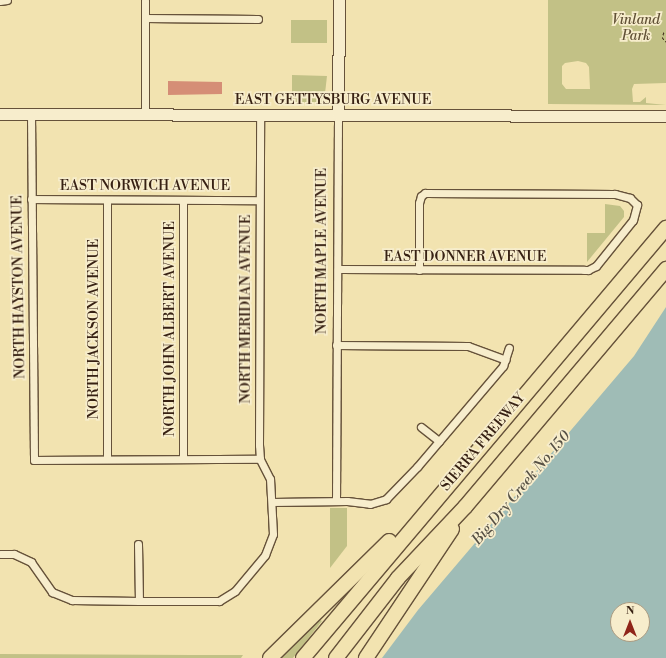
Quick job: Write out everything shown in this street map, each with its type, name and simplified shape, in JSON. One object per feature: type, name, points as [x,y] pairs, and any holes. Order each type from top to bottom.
[{"type":"highway","name":"SIERRA FREEWAY","points":[[303,658],[423,513],[666,228]]},
{"type":"highway","name":"SIERRA FREEWAY","points":[[336,658],[398,578],[465,506],[666,269]]},
{"type":"highway","points":[[366,658],[384,629],[439,552],[465,506]]},
{"type":"highway","points":[[270,658],[406,524],[423,513]]},
{"type":"street","points":[[0,1],[7,0]]},
{"type":"street","points":[[145,0],[145,114]]},
{"type":"street","name":"NORTH MAPLE AVENUE","points":[[336,501],[338,0]]},
{"type":"street","points":[[145,18],[258,19]]},
{"type":"street","name":"EAST GETTYSBURG AVENUE","points":[[0,114],[666,116]]},
{"type":"street","name":"NORTH HAYSTON AVENUE","points":[[31,114],[34,460],[107,459]]},
{"type":"street","name":"NORTH MERIDIAN AVENUE","points":[[0,554],[14,554],[31,562],[52,592],[72,600],[139,601],[219,601],[235,591],[266,556],[273,534],[270,479],[260,459],[260,115]]},
{"type":"street","name":"EAST DONNER AVENUE","points":[[338,269],[419,270],[591,269],[633,220],[637,212],[636,203],[625,196],[614,194],[425,193],[421,196],[419,270]]},
{"type":"street","name":"EAST NORWICH AVENUE","points":[[31,199],[259,200]]},
{"type":"street","name":"NORTH JACKSON AVENUE","points":[[107,200],[107,459]]},
{"type":"street","name":"NORTH JOHN ALBERT AVENUE","points":[[183,200],[183,459]]},
{"type":"street","points":[[336,345],[468,346],[506,360]]},
{"type":"street","points":[[272,502],[336,501],[370,504],[386,499],[439,441],[506,360],[509,348]]},
{"type":"street","points":[[422,427],[439,441]]},
{"type":"street","points":[[107,459],[260,459]]},
{"type":"street","points":[[138,544],[139,601]]},
{"type":"path","points":[[664,32],[662,38],[666,42]]},
{"type":"green space","name":"Vinland Park","points":[[548,0],[666,0],[666,83],[634,84],[632,89],[633,102],[640,102],[646,97],[646,103],[666,105],[548,104]],"holes":[[[578,61],[586,63],[589,67],[590,89],[566,89],[562,84],[562,66],[565,63]]]},
{"type":"green space","points":[[291,20],[327,20],[327,43],[291,43]]},
{"type":"green space","points":[[292,75],[327,76],[324,102],[292,103]]},
{"type":"green space","points":[[605,204],[620,206],[624,211],[624,217],[587,262],[587,233],[605,233]]},
{"type":"green space","points":[[330,508],[347,508],[347,546],[330,568]]},
{"type":"green space","points":[[317,618],[322,621],[293,658],[276,658]]},
{"type":"green space","points":[[0,654],[243,655],[241,658],[0,658]]},
{"type":"water","points":[[666,307],[666,658],[382,658],[418,610],[634,356]]},
{"type":"building","points":[[168,81],[222,82],[222,94],[168,95]]},
{"type":"water label","name":"Big Dry Creek No. 150","points":[[521,488]]}]
